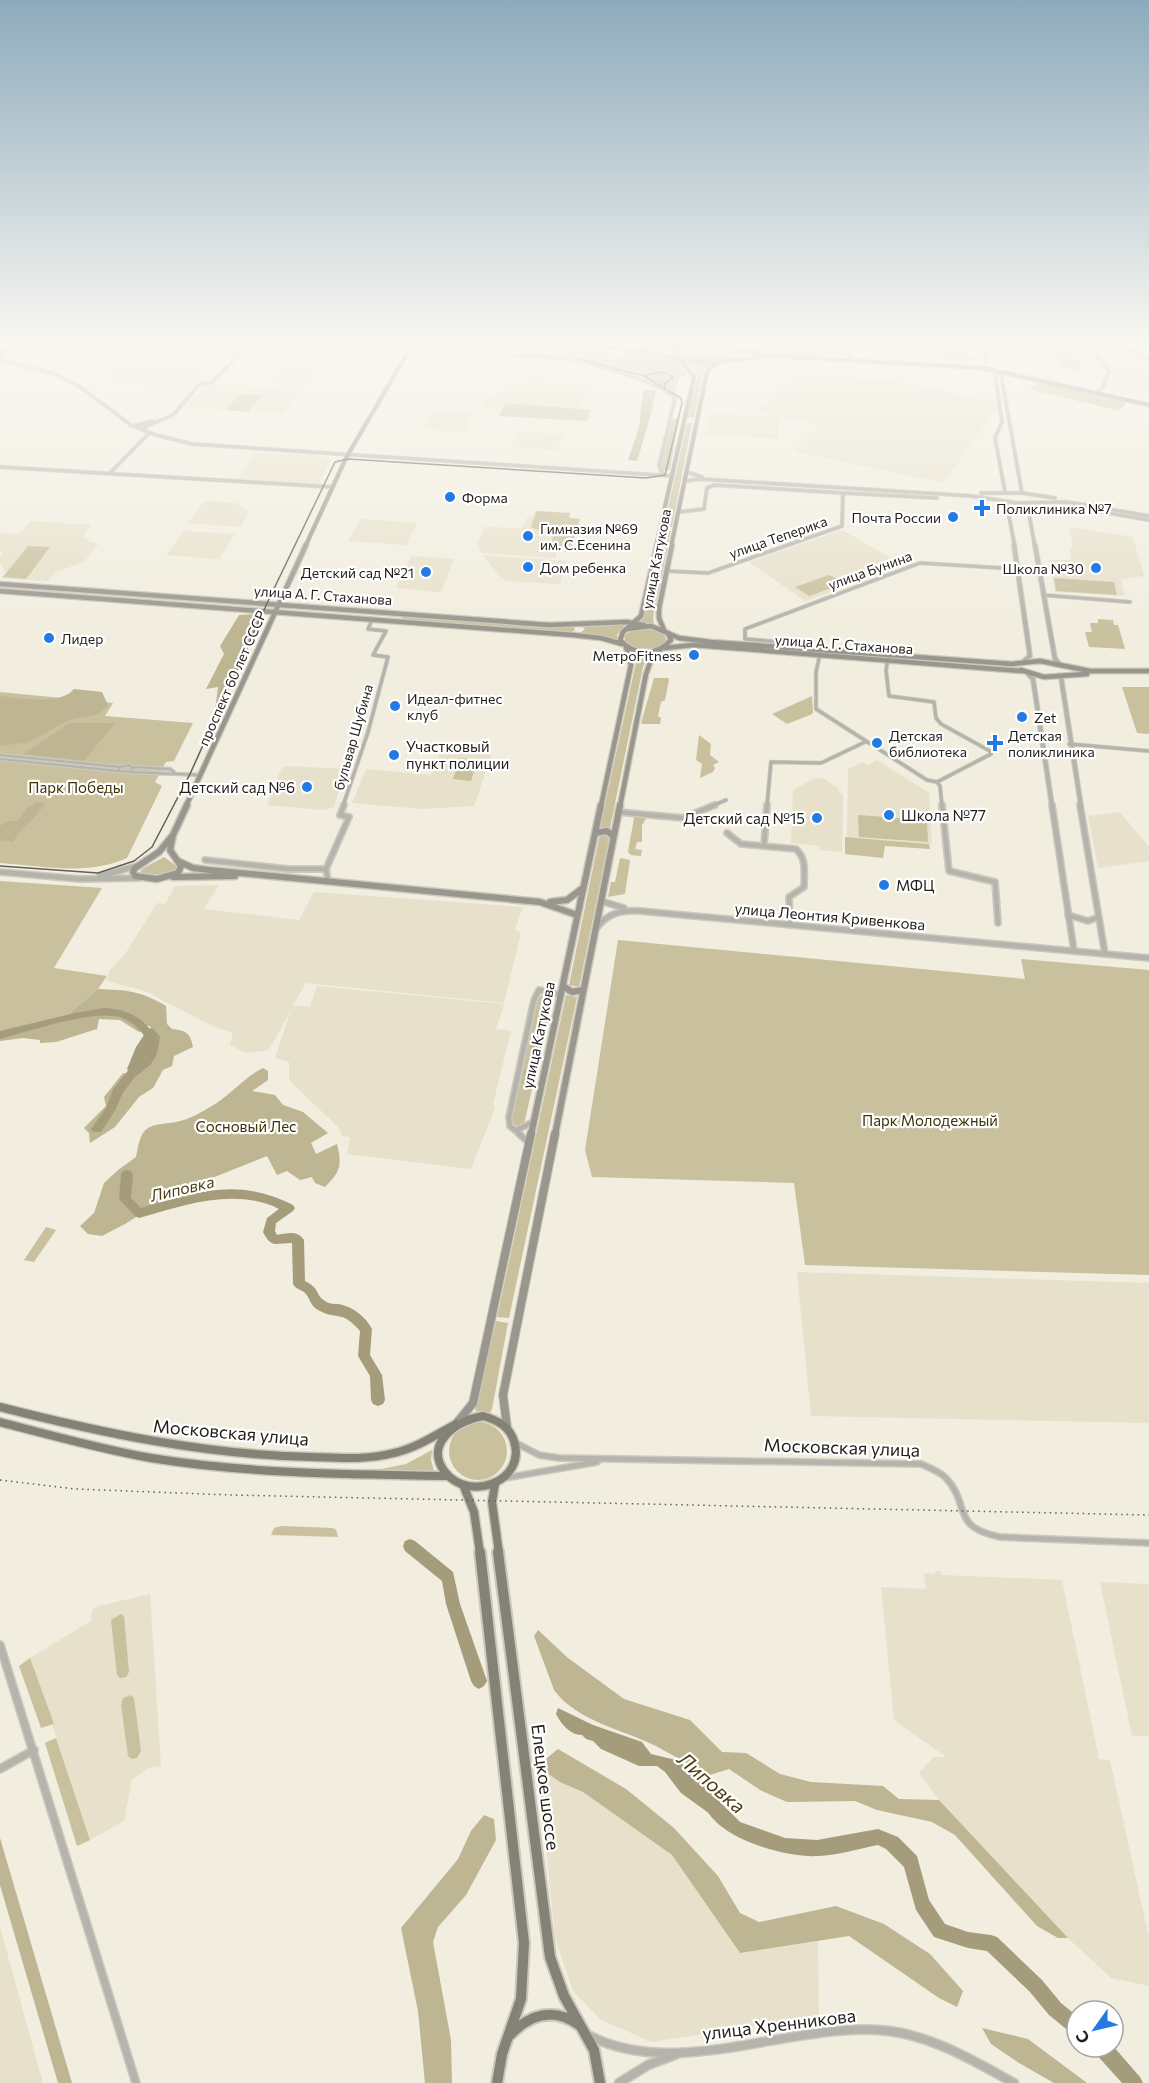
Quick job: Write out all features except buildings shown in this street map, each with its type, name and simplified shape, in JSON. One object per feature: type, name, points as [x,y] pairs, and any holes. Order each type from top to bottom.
[{"type":"main road","name":"проспект 60 лет СССР","points":[[142,863],[159,852],[173,835],[278,604],[357,439]]},
{"type":"main road","name":"улица Катукова","points":[[627,628],[636,621],[661,526],[680,439]]},
{"type":"main road","name":"улица Катукова","points":[[666,631],[658,614],[693,439]]},
{"type":"main road","points":[[661,526],[667,530],[675,528]]},
{"type":"main road","name":"улица А. Г. Стаханова","points":[[0,584],[549,625],[636,621],[692,640],[791,648],[872,651],[1012,664],[1025,660]]},
{"type":"main road","points":[[2,591],[14,589],[15,586],[9,585]]},
{"type":"main road","name":"улица А. Г. Стаханова","points":[[2,591],[573,635],[610,640],[643,652],[693,645],[1022,671]]},
{"type":"main road","points":[[183,605],[178,602],[186,597]]},
{"type":"main road","points":[[220,607],[229,605],[224,600]]},
{"type":"main road","points":[[400,622],[398,617],[404,614]]},
{"type":"main road","points":[[573,624],[578,630],[573,635]]},
{"type":"main road","points":[[624,646],[620,636],[627,628],[644,625]]},
{"type":"main road","points":[[464,1487],[480,1488],[500,1481],[516,1458],[516,1443],[507,1427],[503,1395],[613,836],[650,662],[652,657],[671,640],[666,631]]},
{"type":"main road","name":"улица Катукова","points":[[456,1424],[472,1403],[475,1393],[534,1122],[631,665],[624,646]]},
{"type":"main road","points":[[1025,660],[1058,662],[1082,670],[1149,673]]},
{"type":"main road","points":[[1019,662],[1018,668],[1028,674],[1061,677],[1149,673]]},
{"type":"main road","points":[[1066,666],[1069,670],[1068,675]]},
{"type":"main road","points":[[595,833],[607,831],[613,836]]},
{"type":"main road","points":[[166,877],[180,871],[181,866],[170,850],[173,835]]},
{"type":"main road","points":[[149,859],[164,854],[197,868],[540,902],[567,900],[583,888]]},
{"type":"main road","points":[[142,863],[133,873],[136,877],[271,876]]},
{"type":"main road","points":[[540,902],[577,915]]},
{"type":"main road","points":[[563,986],[569,992],[576,993],[583,990]]},
{"type":"main road","name":"Московская улица","points":[[0,1407],[131,1438],[183,1447],[277,1456],[354,1458],[387,1455],[418,1445],[456,1424]]},
{"type":"main road","points":[[497,2083],[499,2061],[518,2008],[523,1984],[524,1934],[473,1506],[464,1487],[448,1476],[442,1468],[439,1450],[447,1431],[456,1424],[473,1417],[493,1418],[507,1427]]},
{"type":"main road","name":"Московская улица","points":[[0,1422],[172,1461],[322,1473],[448,1476]]},
{"type":"main road","name":"Елецкое шоссе","points":[[500,1481],[492,1502],[550,1957],[558,1982],[597,2053],[600,2083]]},
{"type":"main road","points":[[506,2042],[518,2026],[542,2014],[559,2014],[585,2031]]},
{"type":"street","points":[[109,474],[140,439]]},
{"type":"street","points":[[173,439],[192,444],[672,476]]},
{"type":"street","points":[[663,475],[659,466],[665,439]]},
{"type":"street","points":[[996,439],[1003,493]]},
{"type":"street","points":[[1012,439],[1022,493]]},
{"type":"street","points":[[0,466],[333,488]]},
{"type":"street","points":[[687,472],[699,476],[737,479],[1022,493],[1101,503],[1149,516]]},
{"type":"street","points":[[685,481],[701,479],[843,493],[907,494],[937,498]]},
{"type":"street","points":[[679,512],[704,509],[707,488],[714,485],[791,487],[999,499],[1027,503],[1036,501],[1092,505],[1149,516]]},
{"type":"street","name":"улица Теперика","points":[[667,571],[708,573],[842,526],[843,493]]},
{"type":"street","points":[[999,499],[997,496],[1003,493]]},
{"type":"street","points":[[1031,495],[1036,501]]},
{"type":"street","points":[[1006,501],[1030,656],[1025,660]]},
{"type":"street","points":[[1027,503],[1055,660],[1058,662]]},
{"type":"street","name":"улица Бунина","points":[[791,648],[792,643],[745,639],[745,629],[920,563],[1018,569]]},
{"type":"street","points":[[1043,595],[1130,602]]},
{"type":"street","name":"бульвар Шубина","points":[[326,869],[349,817],[340,815],[365,742],[388,657],[373,656],[386,631],[368,630],[372,620]]},
{"type":"street","points":[[820,654],[816,672],[816,709],[927,780],[937,782],[991,754],[990,751],[941,724],[936,717],[934,702],[889,696],[886,670],[888,659]]},
{"type":"street","points":[[1028,674],[1033,679],[1074,951]]},
{"type":"street","points":[[1061,677],[1069,744],[1105,954],[1149,958]]},
{"type":"street","points":[[764,846],[771,762],[821,763],[865,742]]},
{"type":"street","points":[[1069,744],[1149,751]]},
{"type":"street","points":[[0,757],[122,773],[130,771],[166,775],[174,772]]},
{"type":"street","points":[[0,757],[170,769],[174,772],[201,775]]},
{"type":"street","points":[[118,771],[120,766]]},
{"type":"street","points":[[130,771],[132,766]]},
{"type":"street","points":[[937,782],[940,786],[949,871],[995,882],[998,923]]},
{"type":"street","points":[[618,813],[683,818],[726,800]]},
{"type":"street","points":[[727,833],[741,844],[796,849],[804,857],[804,887],[789,897],[790,924]]},
{"type":"street","points":[[205,860],[288,869],[326,869],[328,881]]},
{"type":"street","points":[[80,879],[112,874],[142,863]]},
{"type":"street","points":[[0,872],[80,879],[143,878]]},
{"type":"street","points":[[601,901],[608,905],[640,911]]},
{"type":"street","name":"улица Леонтия Кривенкова","points":[[594,933],[608,915],[620,911],[640,911],[1105,954]]},
{"type":"street","points":[[1068,915],[1090,921],[1099,917]]},
{"type":"street","points":[[529,1143],[523,1134],[511,1128],[508,1122],[534,1000],[539,990],[561,995]]},
{"type":"street","points":[[511,1128],[521,1130],[534,1122]]},
{"type":"street","name":"Московская улица","points":[[516,1443],[539,1455],[552,1458],[921,1464],[937,1469],[949,1480],[967,1521],[973,1528],[984,1534],[1000,1538],[1149,1543]]},
{"type":"street","name":"Московская улица","points":[[500,1481],[605,1460]]},
{"type":"street","points":[[0,1648],[34,1750],[80,1909],[136,2083]]},
{"type":"street","points":[[0,1770],[34,1750]]},
{"type":"street","name":"улица Хренникова","points":[[681,2052],[831,2031],[881,2030],[925,2040],[948,2049],[1014,2083]]},
{"type":"street","points":[[585,2031],[604,2044],[633,2050],[681,2052]]},
{"type":"street","points":[[619,2083],[648,2065],[681,2052]]},
{"type":"shaded area","points":[[514,439],[561,439],[557,450],[511,447]]},
{"type":"shaded area","points":[[805,439],[975,439],[944,483],[793,451]]},
{"type":"shaded area","points":[[256,453],[322,456],[321,459],[331,460],[318,484],[237,479]]},
{"type":"shaded area","points":[[204,501],[236,503],[250,513],[240,527],[188,523]]},
{"type":"shaded area","name":"Гимназия №69 им. С.Есенина","points":[[536,511],[570,513],[569,518],[580,519],[570,550],[558,549],[555,558],[481,553],[478,544],[484,527],[522,528],[528,516],[533,516]]},
{"type":"shaded area","points":[[360,519],[417,523],[406,545],[348,541]]},
{"type":"shaded area","points":[[31,521],[91,525],[82,538],[90,539],[88,542],[99,543],[84,562],[56,572],[47,581],[1,578],[6,573],[0,563],[0,556],[3,552],[0,552],[0,533],[19,534]]},
{"type":"shaded area","name":"Школа №30","points":[[1069,527],[1133,537],[1144,576],[1121,579],[1125,596],[1055,592],[1049,560],[1071,560],[1070,548],[1073,547]]},
{"type":"shaded area","points":[[184,531],[235,534],[219,559],[166,555]]},
{"type":"shaded area","points":[[838,531],[844,531],[905,566],[805,601],[749,562]]},
{"type":"shaded area","name":"Дом ребенка","points":[[483,555],[566,561],[560,584],[506,581]]},
{"type":"shaded area","name":"Детский сад №21","points":[[411,556],[454,559],[441,592],[396,588]]},
{"type":"shaded area","points":[[445,749],[488,753],[491,756],[474,806],[422,809],[352,803],[366,769],[431,775],[441,751]]},
{"type":"shaded area","name":"Школа №77","points":[[877,760],[929,793],[932,844],[847,837],[848,769],[863,762],[868,765]]},
{"type":"shaded area","name":"Детский сад №6","points":[[287,766],[346,769],[334,807],[323,810],[267,805],[281,769]]},
{"type":"shaded area","name":"Детский сад №15","points":[[815,778],[825,779],[839,789],[839,793],[843,793],[842,852],[820,850],[819,846],[791,843],[793,790]]},
{"type":"shaded area","points":[[1120,812],[1149,847],[1149,861],[1098,868],[1088,816]]},
{"type":"shaded area","points":[[219,885],[204,909],[299,920],[314,892],[523,907],[515,929],[521,933],[504,1003],[306,983],[293,1005],[310,1007],[317,986],[504,1004],[496,1029],[511,1031],[493,1104],[495,1108],[471,1169],[347,1154],[350,1137],[342,1136],[339,1128],[289,1080],[289,1062],[275,1058],[291,1010],[269,1050],[246,1053],[230,1045],[233,1033],[212,1026],[145,991],[107,981],[109,971],[125,954],[157,903],[165,904],[175,886]]},
{"type":"shaded area","points":[[152,1028],[160,1036],[156,1055],[151,1063],[136,1076],[130,1075],[127,1069],[136,1047],[148,1029]]},
{"type":"shaded area","points":[[797,1272],[1149,1283],[1149,1423],[811,1416]]},
{"type":"shaded area","points":[[935,1571],[941,1571],[942,1575],[1062,1580],[1099,1759],[1110,1760],[1149,1938],[1149,1986],[1111,1978],[1068,1938],[939,1800],[919,1773],[933,1757],[946,1757],[894,1720],[881,1587],[926,1589],[924,1573],[935,1574]]},
{"type":"shaded area","points":[[1100,1582],[1149,1584],[1149,1736],[1132,1736]]},
{"type":"shaded area","points":[[150,1594],[161,1766],[148,1768],[132,1780],[124,1821],[90,1840],[30,1658],[91,1621],[92,1610],[99,1606]]},
{"type":"shaded area","points":[[558,1708],[593,1725],[642,1742],[651,1754],[676,1760],[715,1791],[723,1817],[717,1819],[681,1793],[665,1772],[657,1766],[639,1766],[601,1749],[593,1741],[570,1731],[556,1714]]},
{"type":"shaded area","points":[[538,1766],[583,1792],[672,1855],[740,1953],[818,1941],[819,2016],[652,2042],[601,2020],[573,1991],[555,1938]]},
{"type":"shaded area","points":[[0,1927],[43,2083],[0,2083]]},
{"type":"green space","points":[[635,439],[644,439],[636,461],[628,460]]},
{"type":"green space","points":[[667,439],[675,439],[670,470],[663,471],[661,465]]},
{"type":"green space","points":[[683,439],[689,439],[672,527],[664,527]]},
{"type":"green space","points":[[536,511],[570,513],[569,518],[580,519],[571,547],[549,546],[553,537],[531,527]]},
{"type":"green space","points":[[664,531],[671,531],[653,617],[654,625],[639,622],[644,617]]},
{"type":"green space","points":[[28,546],[50,547],[26,579],[3,577]]},
{"type":"green space","points":[[829,575],[843,581],[843,584],[809,596],[795,587]]},
{"type":"green space","points":[[1054,578],[1114,582],[1117,595],[1056,591]]},
{"type":"green space","points":[[239,615],[262,616],[219,711],[215,711],[218,687],[206,689],[224,654],[220,646]]},
{"type":"green space","points":[[401,617],[573,626],[575,630],[569,633],[403,620]]},
{"type":"green space","points":[[1098,619],[1113,620],[1114,625],[1118,625],[1125,649],[1089,647],[1085,632],[1092,632],[1090,623],[1098,623]]},
{"type":"green space","points":[[631,624],[617,634],[617,639],[579,634],[585,629],[579,625]]},
{"type":"green space","points":[[651,628],[665,635],[666,641],[657,648],[640,649],[625,641],[625,635],[633,629]]},
{"type":"green space","points":[[635,653],[649,654],[643,667],[610,828],[600,827],[637,658]]},
{"type":"green space","points":[[654,678],[668,678],[669,680],[665,700],[661,702],[658,716],[661,718],[660,724],[643,724],[641,723]]},
{"type":"green space","points":[[1122,687],[1149,687],[1149,734],[1137,733]]},
{"type":"green space","points":[[74,689],[102,692],[108,705],[99,714],[69,720],[29,742],[0,746],[0,696],[50,699],[59,698]]},
{"type":"green space","name":"Парк Победы","points":[[0,692],[113,703],[105,716],[193,723],[174,761],[166,762],[155,782],[162,786],[127,858],[112,864],[81,868],[0,863]]},
{"type":"green space","points":[[812,696],[813,713],[810,715],[787,724],[772,714]]},
{"type":"green space","points":[[70,723],[115,723],[84,761],[23,754]]},
{"type":"green space","points":[[699,735],[711,744],[710,755],[719,762],[713,765],[715,768],[713,772],[700,778],[702,764],[696,760]]},
{"type":"green space","points":[[460,758],[478,760],[471,781],[453,779]]},
{"type":"green space","points":[[36,802],[45,803],[13,842],[0,840],[0,826],[8,821],[18,821],[26,809]]},
{"type":"green space","points":[[858,815],[927,820],[928,842],[859,837]]},
{"type":"green space","points":[[636,816],[644,816],[646,819],[642,825],[642,842],[637,842],[635,849],[642,850],[641,856],[631,855],[628,852]]},
{"type":"green space","points":[[600,834],[610,835],[579,987],[569,985]]},
{"type":"green space","points":[[845,837],[929,844],[930,849],[885,846],[883,858],[845,854]]},
{"type":"green space","points":[[164,857],[179,868],[172,874],[139,874],[142,869]]},
{"type":"green space","points":[[620,858],[630,860],[625,894],[608,897],[611,882],[615,882]]},
{"type":"green space","points":[[0,881],[102,888],[54,968],[107,976],[98,989],[65,1017],[5,1032],[0,1032]]},
{"type":"green space","name":"Парк Молодежный","points":[[618,940],[1025,979],[1021,959],[1149,970],[1149,1275],[805,1265],[794,1183],[592,1177],[585,1150]]},
{"type":"green space","points":[[98,989],[133,992],[166,1006],[167,1024],[172,1029],[187,1033],[193,1047],[174,1056],[172,1066],[163,1070],[153,1088],[139,1097],[115,1127],[90,1143],[89,1133],[84,1128],[106,1106],[104,1097],[123,1073],[136,1076],[160,1036],[148,1025],[147,1029],[139,1032],[120,1020],[99,1019],[97,1029],[56,1042],[40,1043],[40,1040],[23,1038],[0,1041],[0,1032],[65,1017]]},
{"type":"green space","points":[[550,995],[552,1003],[524,1124],[516,1126],[510,1120],[538,998]]},
{"type":"green space","points":[[566,995],[577,997],[509,1318],[497,1317]]},
{"type":"green space","points":[[543,1029],[530,1084],[526,1086],[522,1081],[523,1071],[528,1068],[527,1063],[531,1058],[531,1047],[536,1033]]},
{"type":"green space","name":"Сосновый Лес","points":[[263,1068],[268,1071],[268,1080],[252,1091],[275,1095],[283,1105],[303,1112],[328,1133],[311,1143],[316,1154],[337,1144],[339,1167],[325,1187],[315,1183],[312,1177],[300,1180],[287,1171],[277,1175],[267,1156],[174,1193],[102,1236],[88,1234],[80,1226],[94,1213],[104,1183],[136,1157],[139,1141],[148,1128],[180,1121],[198,1114],[217,1103]]},
{"type":"green space","points":[[46,1227],[56,1230],[34,1262],[24,1260]]},
{"type":"green space","points":[[496,1321],[508,1323],[492,1409],[490,1413],[476,1411],[475,1407]]},
{"type":"green space","points":[[478,1422],[489,1424],[499,1430],[505,1440],[507,1451],[505,1462],[499,1472],[489,1478],[478,1480],[467,1478],[457,1472],[451,1462],[449,1451],[451,1440],[457,1430],[467,1424]]},
{"type":"green space","points":[[432,1450],[431,1460],[434,1471],[376,1470],[406,1464]]},
{"type":"green space","points":[[281,1526],[333,1528],[338,1537],[271,1535],[274,1528]]},
{"type":"green space","points":[[121,1614],[124,1616],[129,1672],[126,1677],[120,1678],[117,1675],[111,1620]]},
{"type":"green space","points":[[538,1630],[568,1658],[624,1699],[690,1720],[722,1752],[746,1753],[780,1774],[811,1782],[883,1786],[899,1799],[939,1800],[1068,1938],[1058,1938],[1037,1926],[955,1835],[932,1822],[877,1810],[855,1801],[787,1802],[760,1790],[729,1769],[710,1775],[656,1746],[601,1724],[575,1710],[554,1690],[534,1636]]},
{"type":"green space","points":[[30,1658],[54,1724],[41,1728],[19,1666]]},
{"type":"green space","points":[[131,1695],[134,1698],[141,1751],[137,1758],[132,1759],[128,1756],[121,1705],[123,1698]]},
{"type":"green space","points":[[56,1738],[90,1840],[77,1846],[45,1743]]},
{"type":"green space","points":[[558,1749],[626,1789],[674,1828],[718,1876],[740,1913],[759,1922],[836,1906],[884,1924],[930,1954],[963,1991],[957,2007],[939,1998],[849,1936],[740,1953],[672,1855],[583,1792],[560,1782],[537,1766]]},
{"type":"green space","points":[[484,1815],[494,1819],[496,1840],[466,1895],[438,1927],[433,1942],[451,2040],[452,2083],[425,2083],[418,2011],[401,1928],[458,1859],[471,1831]]},
{"type":"green space","points":[[0,1838],[72,2083],[58,2083],[0,1885]]},
{"type":"green space","points":[[982,2028],[1028,2039],[1087,2083],[1054,2083],[991,2044]]},
{"type":"waterway","name":"Липовка","points":[[0,1035],[75,1016],[114,1012],[137,1022],[153,1041]]},
{"type":"waterway","name":"Липовка","points":[[97,1129],[111,1109],[117,1092],[139,1065]]},
{"type":"waterway","name":"Липовка","points":[[127,1174],[125,1199],[139,1213],[196,1198],[234,1193],[271,1199],[289,1208],[271,1221],[269,1232],[274,1240],[292,1237],[298,1240],[299,1284],[311,1290],[314,1299],[323,1307],[355,1316],[366,1329],[364,1356],[376,1375],[378,1400]]},
{"type":"waterway","name":"Липовка","points":[[410,1546],[448,1577],[453,1604],[479,1681]]},
{"type":"waterway","name":"Липовка","points":[[714,1808],[735,1828],[785,1846],[817,1848],[878,1837],[892,1843],[911,1862],[922,1904],[940,1931],[968,1940],[991,1943],[1065,2017]]},
{"type":"waterway","name":"Липовка","points":[[1114,2059],[1134,2083]]},
{"type":"tram line","points":[[0,866],[98,873],[134,861],[152,847],[190,774],[269,599],[335,462],[348,459],[646,478],[665,475],[673,439]]},
{"type":"railway","points":[[0,1480],[75,1489],[231,1495],[1149,1515]]},
{"type":"place","name":"Форма","points":[[450,497]]},
{"type":"place","name":"Поликлиника №7","points":[[982,508]]},
{"type":"place","name":"Почта России","points":[[953,517]]},
{"type":"place","name":"Гимназия №69 им. С.Есенина","points":[[528,536]]},
{"type":"place","name":"Дом ребенка","points":[[528,567]]},
{"type":"place","name":"Школа №30","points":[[1096,568]]},
{"type":"place","name":"Детский сад №21","points":[[426,572]]},
{"type":"place","name":"Лидер","points":[[49,638]]},
{"type":"place","name":"МетроFitness","points":[[694,655]]},
{"type":"place","name":"Идеал-фитнес клуб","points":[[395,706]]},
{"type":"place","name":"Zet","points":[[1022,717]]},
{"type":"place","name":"Детская библиотека","points":[[877,743]]},
{"type":"place","name":"Детская поликлиника","points":[[995,743]]},
{"type":"place","name":"Участковый пункт полиции","points":[[394,755]]},
{"type":"place","name":"Детский сад №6","points":[[307,787]]},
{"type":"place","name":"Школа №77","points":[[889,815]]},
{"type":"place","name":"Детский сад №15","points":[[817,818]]},
{"type":"place","name":"МФЦ","points":[[884,885]]}]
